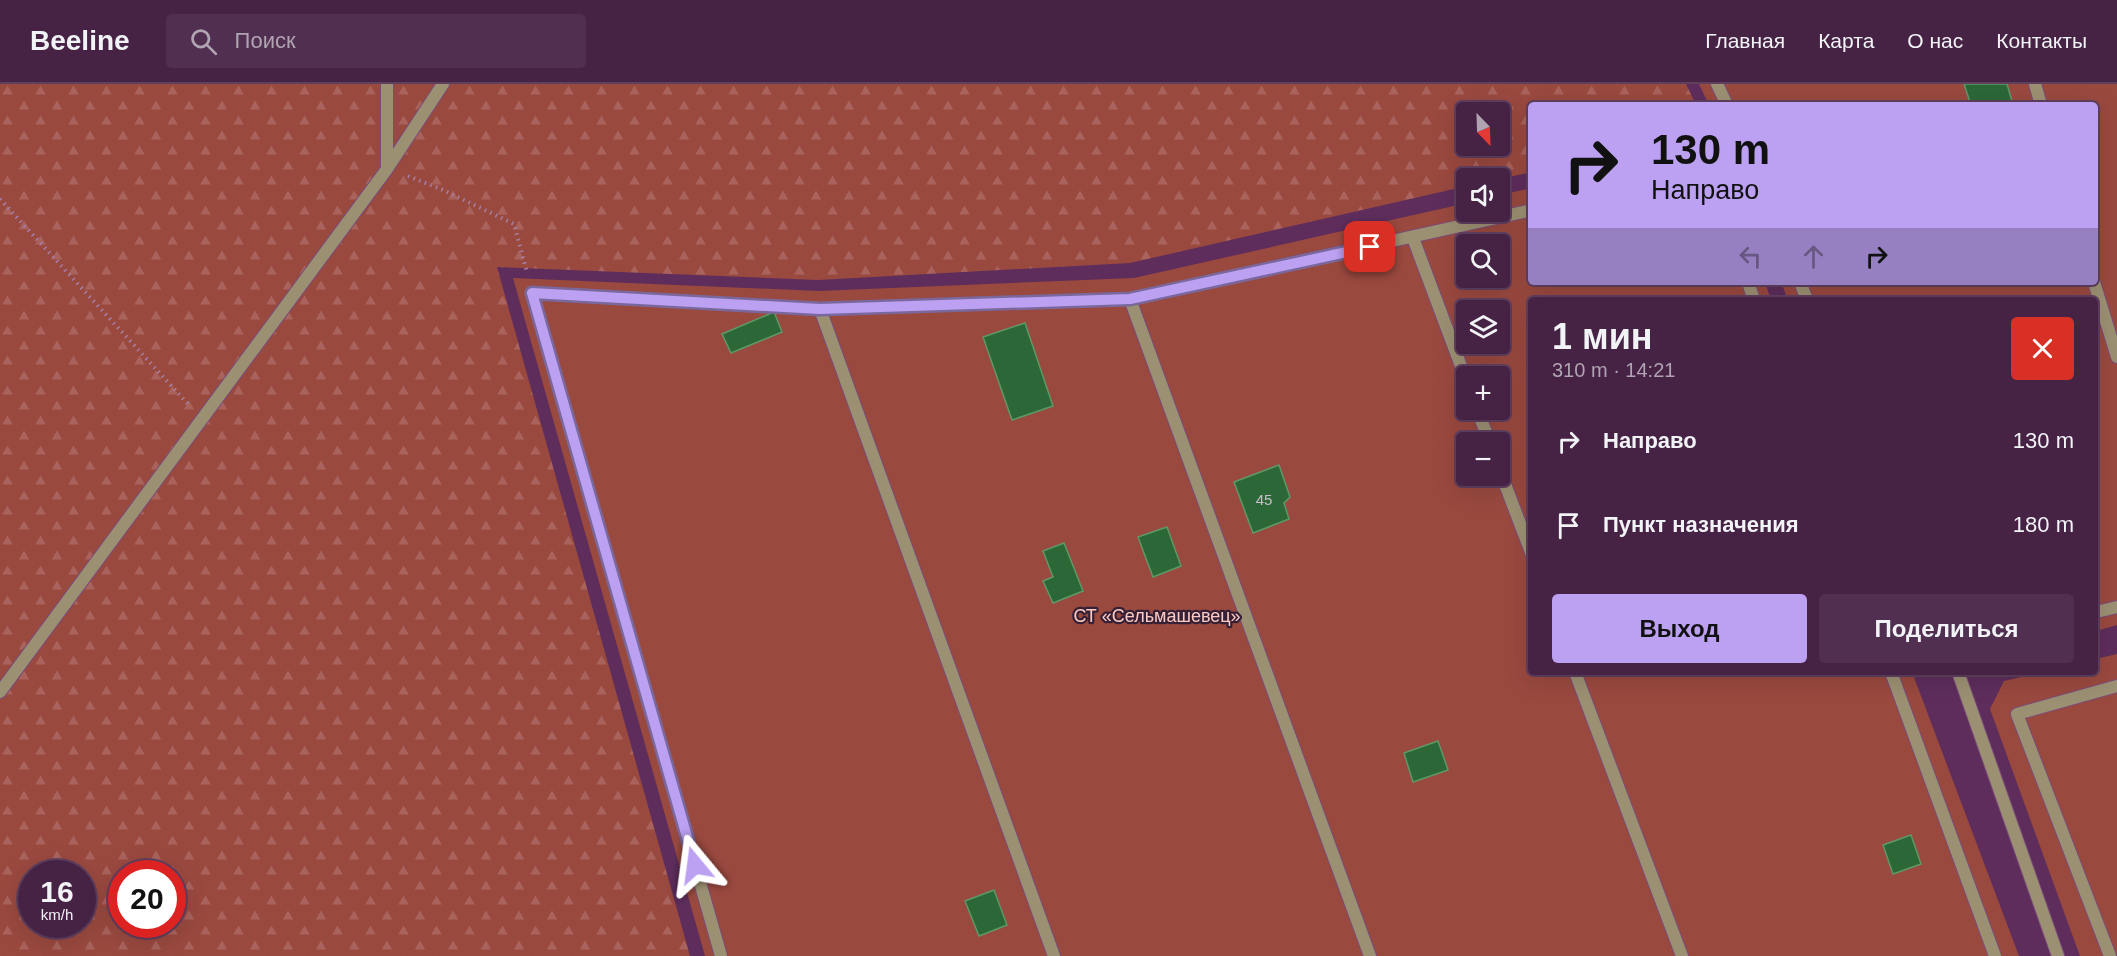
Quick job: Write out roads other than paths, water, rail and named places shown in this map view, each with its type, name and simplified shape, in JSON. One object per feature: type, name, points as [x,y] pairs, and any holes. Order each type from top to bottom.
[{"type":"street","points":[[387,84],[387,169]]},
{"type":"street","points":[[0,692],[387,169],[443,84]]},
{"type":"street","points":[[1717,84],[1726,102]]},
{"type":"street","points":[[2035,84],[2040,102]]},
{"type":"street","points":[[721,956],[532,293],[820,309],[1130,299],[1528,211]]},
{"type":"street","points":[[1413,238],[1461,366]]},
{"type":"street","points":[[2095,285],[2117,357]]},
{"type":"street","points":[[1130,299],[1370,956]]},
{"type":"street","points":[[820,309],[1054,956]]},
{"type":"street","points":[[1506,486],[1528,544]]},
{"type":"street","points":[[2098,612],[2117,607]]},
{"type":"street","points":[[1576,675],[1682,956]]},
{"type":"street","points":[[1892,675],[1995,956]]},
{"type":"street","points":[[1959,675],[2058,956]]},
{"type":"street","points":[[2110,956],[2017,714],[2117,686]]},
{"type":"park label","name":"СТ «Сельмашевец»","points":[[1157,616]]}]
